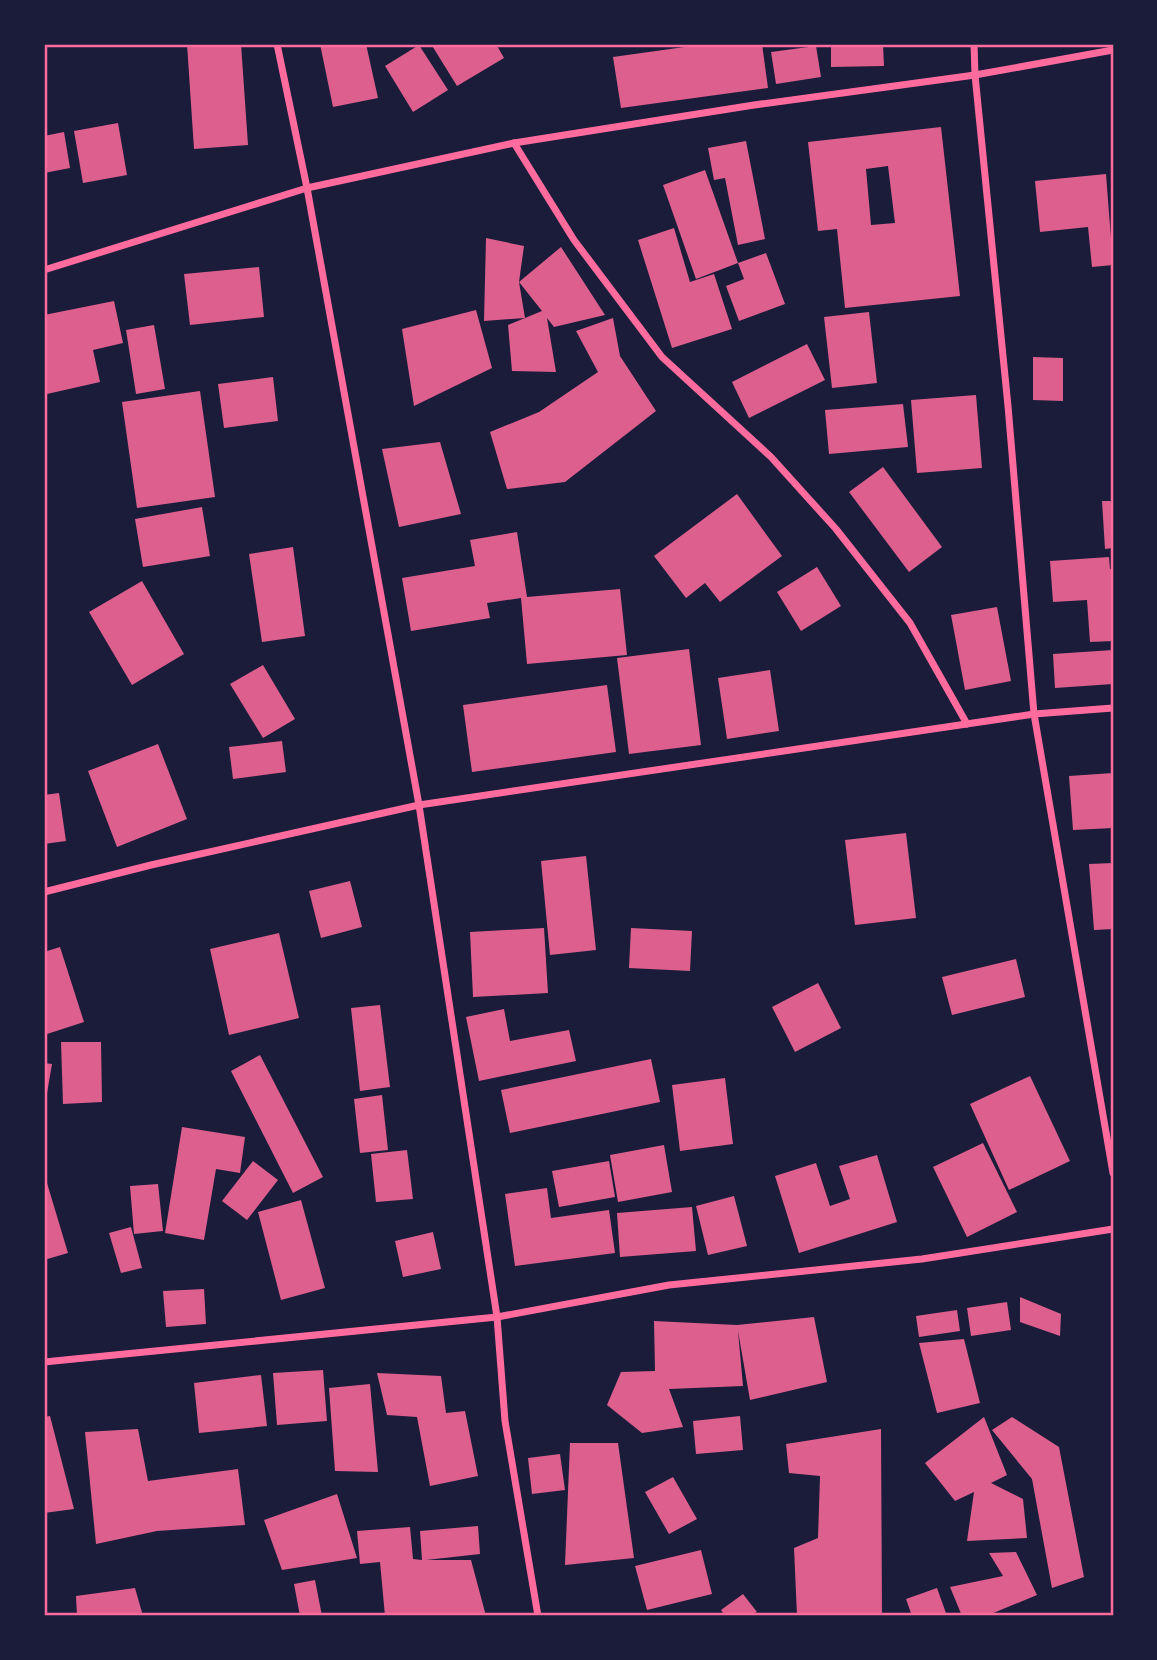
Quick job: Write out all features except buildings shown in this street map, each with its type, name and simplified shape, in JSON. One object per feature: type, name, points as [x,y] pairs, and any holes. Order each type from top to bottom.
[{"type":"street","points":[[277,44],[307,188],[418,805],[497,1317],[505,1421],[538,1616]]},
{"type":"street","points":[[974,44],[1034,714],[1113,1173]]},
{"type":"street","points":[[44,270],[307,188],[514,143],[741,107],[975,75],[1113,50]]},
{"type":"street","points":[[514,143],[574,240],[662,357],[772,457],[836,529],[902,612],[967,724]]},
{"type":"street","points":[[44,892],[418,805],[1034,714],[1113,708]]},
{"type":"street","points":[[44,1362],[497,1317],[669,1285],[922,1259],[1113,1229]]}]
